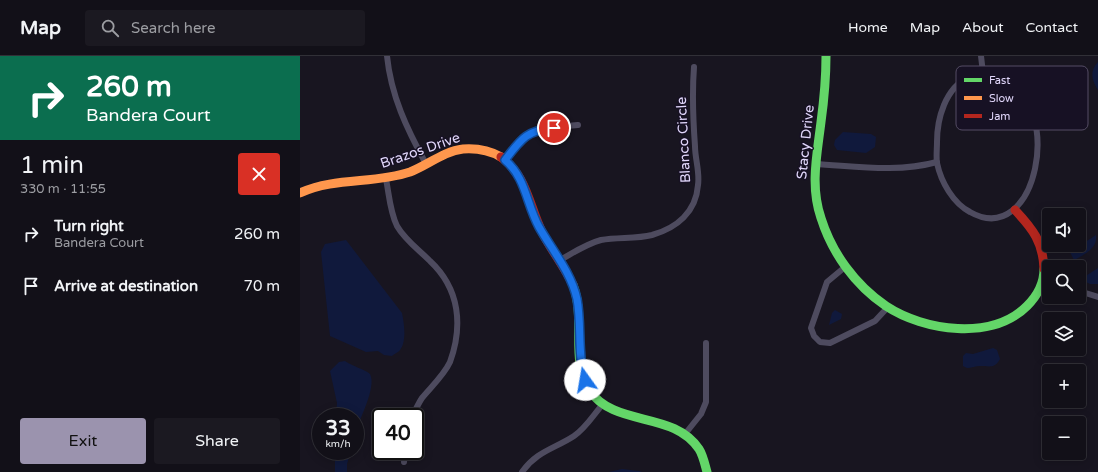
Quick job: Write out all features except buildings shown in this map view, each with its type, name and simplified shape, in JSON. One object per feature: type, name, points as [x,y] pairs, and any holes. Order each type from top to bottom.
[{"type":"street","points":[[387,56],[396,104],[407,129],[426,164]]},
{"type":"street","name":"Stacy Drive","points":[[826,56],[824,94],[813,173],[816,200],[832,248],[845,267],[859,283],[888,308],[934,325],[967,330],[991,327],[1015,317],[1030,305],[1042,287]]},
{"type":"street","points":[[981,56],[983,66]]},
{"type":"street","name":"Blanco Circle","points":[[560,260],[600,240],[647,236],[670,228],[678,223],[690,211],[694,204],[699,184],[692,102],[694,67]]},
{"type":"street","points":[[956,87],[944,104],[937,129],[937,162],[946,185],[953,197],[963,208],[976,215],[989,218],[1003,216],[1015,210],[1033,180],[1039,151],[1037,130]]},
{"type":"street","points":[[505,160],[527,134],[542,129],[578,126]]},
{"type":"street","name":"Brazos Drive","points":[[300,193],[314,186],[386,178],[410,172],[452,151],[475,148],[489,150],[505,160],[513,167],[522,180],[538,225],[560,260],[577,298],[581,329],[582,370],[589,390],[603,404],[620,412],[665,423],[685,434],[700,451],[707,472]]},
{"type":"street","points":[[815,164],[892,169],[937,162]]},
{"type":"street","points":[[386,178],[390,205],[397,226],[408,240],[432,263],[450,285],[458,314],[456,344],[449,364],[421,400],[417,408]]},
{"type":"street","name":"Stacy Drive","points":[[1015,210],[1037,238],[1042,260]]},
{"type":"street","points":[[845,267],[827,282],[811,328],[814,336],[820,342],[830,342],[875,321],[888,308]]},
{"type":"street","points":[[1086,293],[1098,297]]},
{"type":"street","points":[[685,434],[701,414],[706,402],[706,343]]},
{"type":"street","points":[[522,472],[529,462],[539,454],[575,435],[603,404]]},
{"type":"water","points":[[1098,62],[1098,90],[1094,83],[1092,72]]},
{"type":"water","points":[[843,132],[871,134],[876,137],[875,147],[866,153],[837,150],[834,145],[835,140]]},
{"type":"water","points":[[1096,235],[1095,244],[1093,247],[1086,253],[1074,260],[1070,252],[1086,252],[1086,242]]},
{"type":"water","points":[[346,240],[402,313],[404,322],[404,342],[399,351],[392,356],[384,355],[378,351],[366,352],[330,336],[321,252],[325,244]]},
{"type":"water","points":[[1098,268],[1098,284],[1090,284],[1086,282],[1086,276]]},
{"type":"water","points":[[835,310],[842,314],[841,319],[829,325],[832,313]]},
{"type":"water","points":[[993,348],[997,350],[1000,359],[994,366],[967,368],[963,366],[963,356],[966,353],[973,354]]},
{"type":"water","points":[[345,361],[370,374],[372,380],[371,387],[364,411],[364,408],[337,408],[337,403],[330,371],[339,362]]},
{"type":"water","points":[[335,460],[348,460],[347,472],[335,472]]},
{"type":"water","points":[[622,469],[639,471],[642,472],[609,472]]},
{"type":"traffic: fast","points":[[826,56],[824,97],[815,170],[816,194],[821,218],[831,244],[846,267],[864,288],[886,306],[902,315],[938,326],[977,328],[996,324],[1012,317],[1027,306],[1034,298],[1042,282]]},
{"type":"traffic: fast","points":[[573,285],[577,298],[580,366],[583,379],[589,390],[600,402],[614,410],[660,423],[688,437],[699,449],[707,472]]},
{"type":"traffic: slow","points":[[300,193],[313,188],[341,182],[396,176],[417,169],[449,152],[456,150],[483,150],[501,157]]},
{"type":"traffic: jam","points":[[501,157],[517,173],[542,232],[573,285]]},
{"type":"traffic: jam","points":[[1015,210],[1036,236],[1042,251],[1043,260]]},
{"type":"route","points":[[554,128],[542,129],[527,134],[505,160],[513,167],[522,180],[538,225],[560,260],[577,298],[581,329],[581,362],[585,380]]}]
